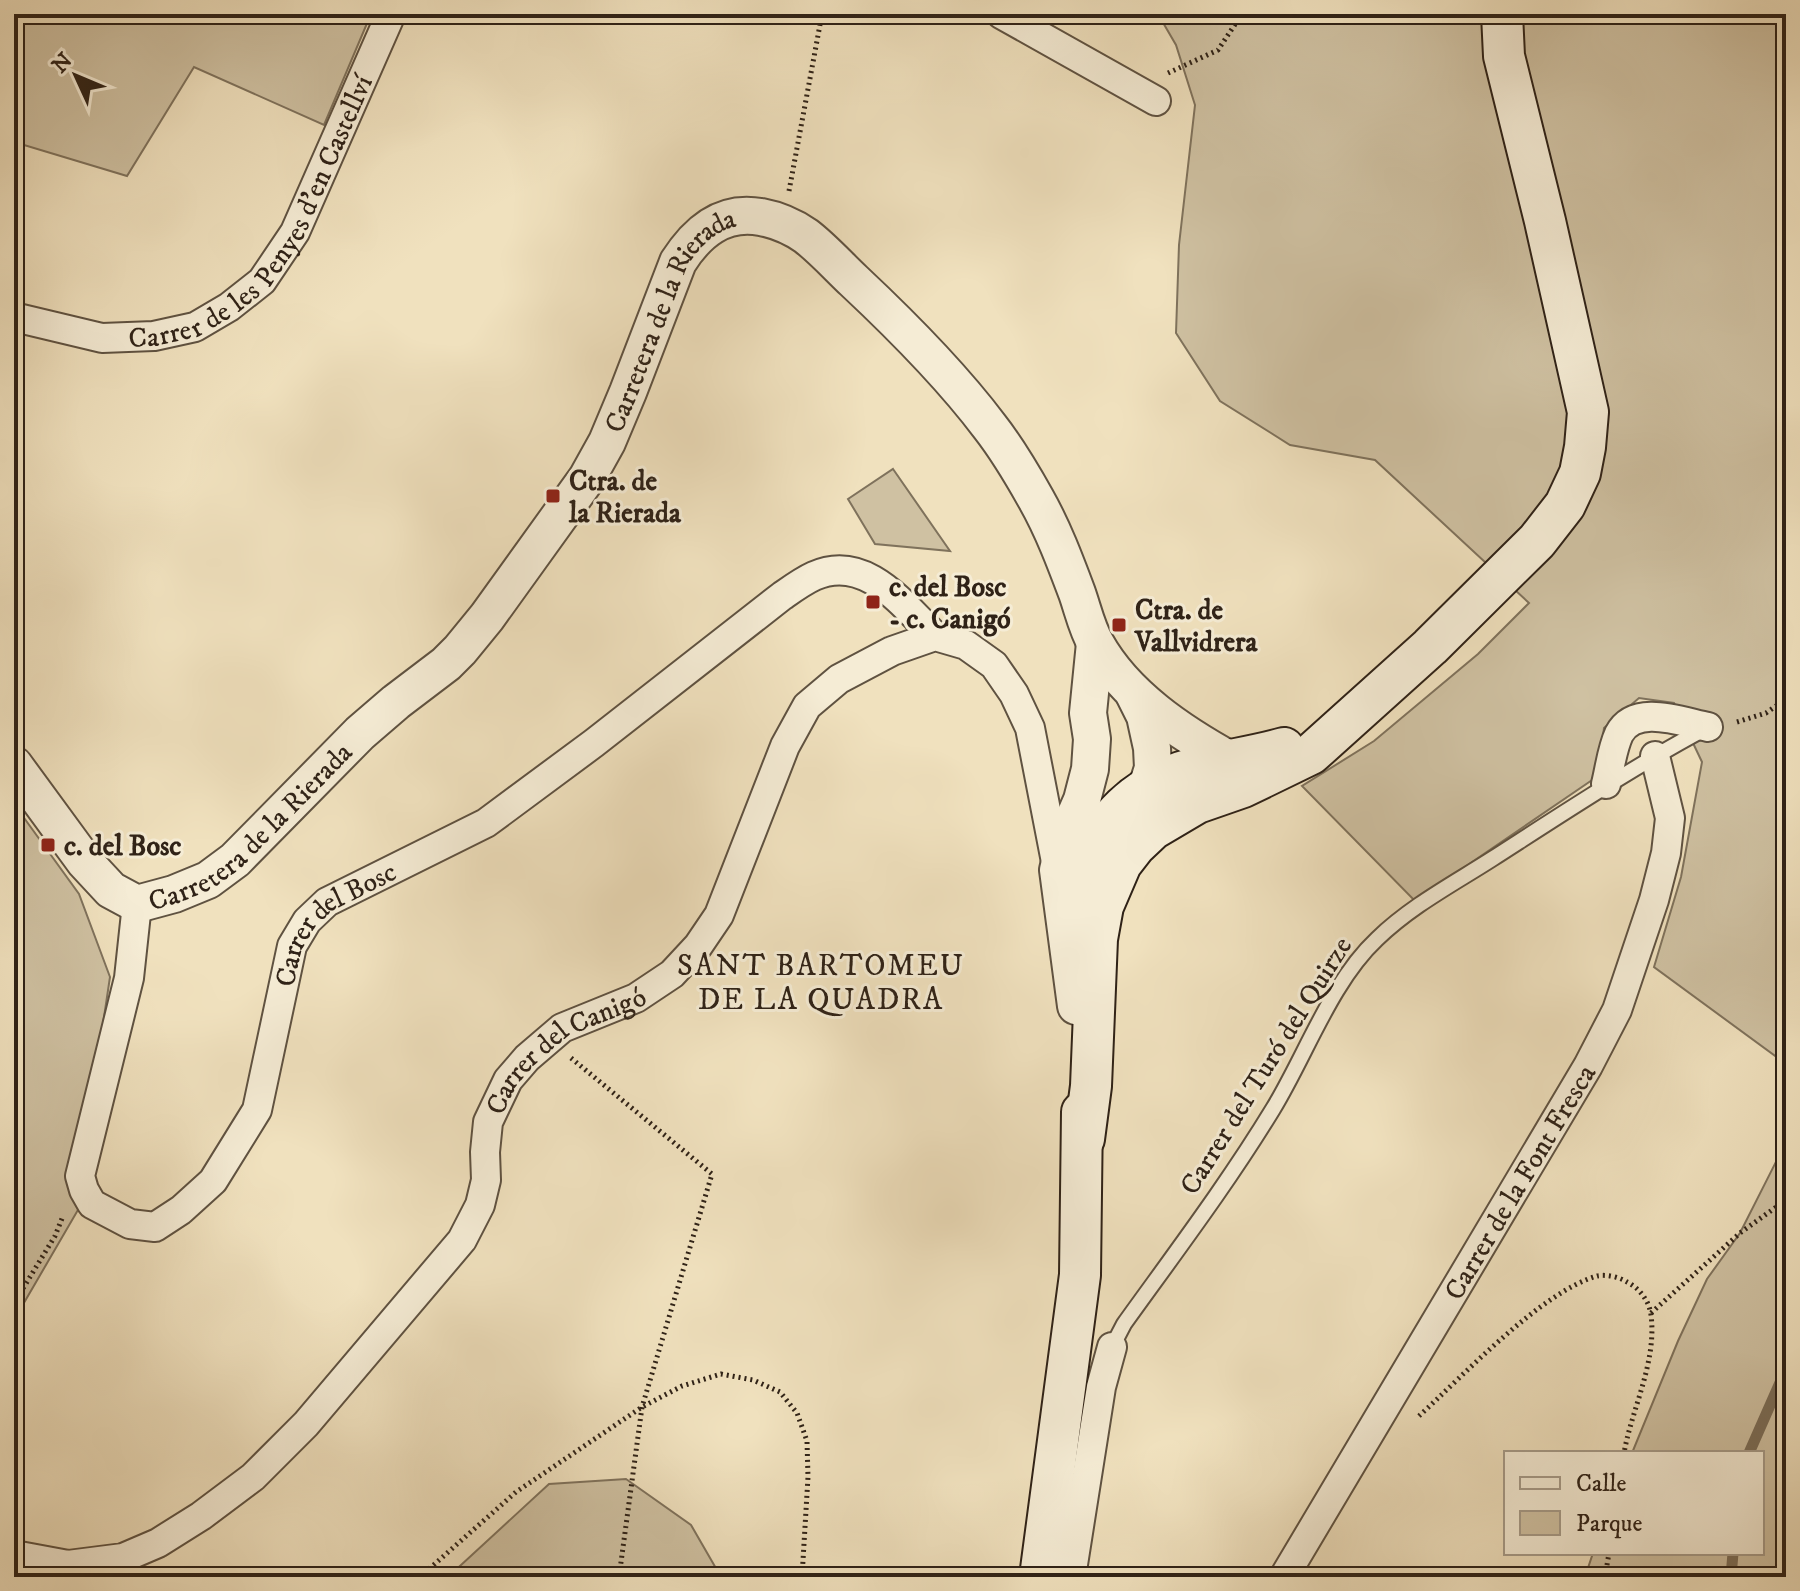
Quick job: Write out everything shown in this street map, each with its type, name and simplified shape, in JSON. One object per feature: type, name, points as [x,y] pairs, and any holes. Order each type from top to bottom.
[{"type":"main road","points":[[1084,1139],[1091,1086],[1097,939],[1103,906],[1113,881],[1135,846],[1153,829],[1237,774],[1298,743],[1347,724],[1537,541],[1573,489],[1585,447],[1588,412],[1507,71],[1502,14]]},
{"type":"main road","points":[[1040,1577],[1080,1275],[1084,1139],[1076,1006],[1077,895],[1082,874],[1092,846],[1104,827],[1118,811],[1145,791],[1182,772],[1237,774]]},
{"type":"street","name":"Carrer de les Penyes d'en Castellví","points":[[14,317],[102,338],[154,336],[195,327],[229,307],[262,281],[295,232],[391,14]]},
{"type":"street","points":[[1001,14],[1156,101]]},
{"type":"street","name":"Carretera de la Rierada","points":[[14,765],[85,862],[111,890],[137,904],[208,880],[235,860],[360,733],[453,657],[496,605],[587,478],[607,442],[678,262],[691,241],[707,227],[740,215],[783,224],[808,238],[889,314],[989,426],[1016,464],[1060,548],[1095,643],[1131,687],[1183,734],[1237,774]]},
{"type":"street","name":"Carrer del Bosc","points":[[80,1176],[92,1204],[130,1224],[155,1227],[181,1210],[213,1181],[257,1110],[292,946],[307,921],[327,902],[486,823],[782,596],[815,575],[844,568],[863,573],[886,587],[935,636]]},
{"type":"street","points":[[935,636],[966,645],[994,665],[1014,694],[1030,728],[1058,870],[1076,1006]]},
{"type":"street","name":"Carrer del Canigó","points":[[14,1555],[68,1565],[123,1558],[158,1543],[253,1477],[306,1424],[462,1240],[480,1205],[486,1180],[488,1122],[508,1080],[527,1058],[562,1028],[636,998],[672,974],[698,946],[719,915],[785,746],[807,706],[839,679],[892,651],[935,636]]},
{"type":"street","name":"Carretera de la Rierada","points":[[1058,870],[1090,769],[1092,739],[1088,713],[1095,643]]},
{"type":"street","name":"Carretera de la Rierada","points":[[1113,881],[1120,848],[1142,805],[1153,768],[1145,716],[1131,687]]},
{"type":"street","points":[[1606,784],[1618,737],[1633,720],[1649,716],[1708,727]]},
{"type":"street","name":"Carretera de la Rierada","points":[[1092,739],[1116,776],[1145,791]]},
{"type":"street","name":"Carrer de la Font Fresca","points":[[1284,1577],[1580,1079],[1617,1010],[1650,913],[1666,853],[1670,818],[1655,756]]},
{"type":"street","points":[[80,1176],[129,978],[137,904]]},
{"type":"street","points":[[1071,1577],[1101,1387],[1112,1347]]},
{"type":"lane","name":"Carrer del Turó del Quirze","points":[[1112,1347],[1124,1324],[1272,1111],[1334,997],[1376,939],[1410,911],[1606,784],[1708,727]]},
{"type":"path","points":[[783,224],[822,14]]},
{"type":"path","points":[[1121,82],[1157,78],[1218,50],[1242,14]]},
{"type":"path","points":[[1708,727],[1736,723],[1766,713],[1786,699]]},
{"type":"path","points":[[549,1040],[712,1174],[642,1407],[619,1577]]},
{"type":"path","points":[[14,1296],[22,1290],[55,1236],[80,1176]]},
{"type":"path","points":[[1651,1313],[1740,1233],[1786,1200]]},
{"type":"path","points":[[1366,1438],[1411,1423],[1539,1308],[1572,1287],[1600,1275],[1620,1278],[1640,1288],[1651,1313],[1648,1361],[1625,1451]]},
{"type":"path","points":[[420,1577],[516,1492],[642,1407],[682,1386],[721,1374],[753,1380],[780,1392],[797,1413],[807,1441],[807,1519],[802,1577]]},
{"type":"path","points":[[1605,1577],[1609,1555]]},
{"type":"green space","points":[[14,14],[371,14],[324,125],[194,67],[127,176],[14,142]]},
{"type":"green space","points":[[1158,14],[1786,14],[1786,1064],[1654,967],[1681,877],[1702,762],[1674,703],[1639,698],[1604,728],[1598,776],[1415,901],[1302,786],[1374,741],[1478,654],[1529,603],[1375,460],[1290,445],[1220,401],[1176,333],[1179,245],[1195,105],[1176,45]]},
{"type":"green space","points":[[893,469],[950,551],[875,544],[848,499]]},
{"type":"green space","points":[[14,804],[79,894],[110,977],[82,1203],[14,1320]]},
{"type":"green space","points":[[1786,1142],[1786,1577],[1585,1577],[1592,1555],[1764,1555],[1764,1451],[1633,1451],[1707,1279],[1740,1233]]},
{"type":"green space","points":[[626,1479],[691,1525],[721,1577],[448,1577],[549,1484]]},
{"type":"waterway","points":[[1750,1451],[1786,1369]]},
{"type":"waterway","points":[[1731,1577],[1733,1555]]},
{"type":"place","name":"Ctra. de la Rierada","points":[[553,496]]},
{"type":"place","name":"c. del Bosc - c. Canigó","points":[[873,602]]},
{"type":"place","name":"Ctra. de Vallvidrera","points":[[1119,625]]},
{"type":"place","name":"c. del Bosc","points":[[48,845]]},
{"type":"district","name":"SANT BARTOMEU DE LA QUADRA","points":[[821,982]]}]
